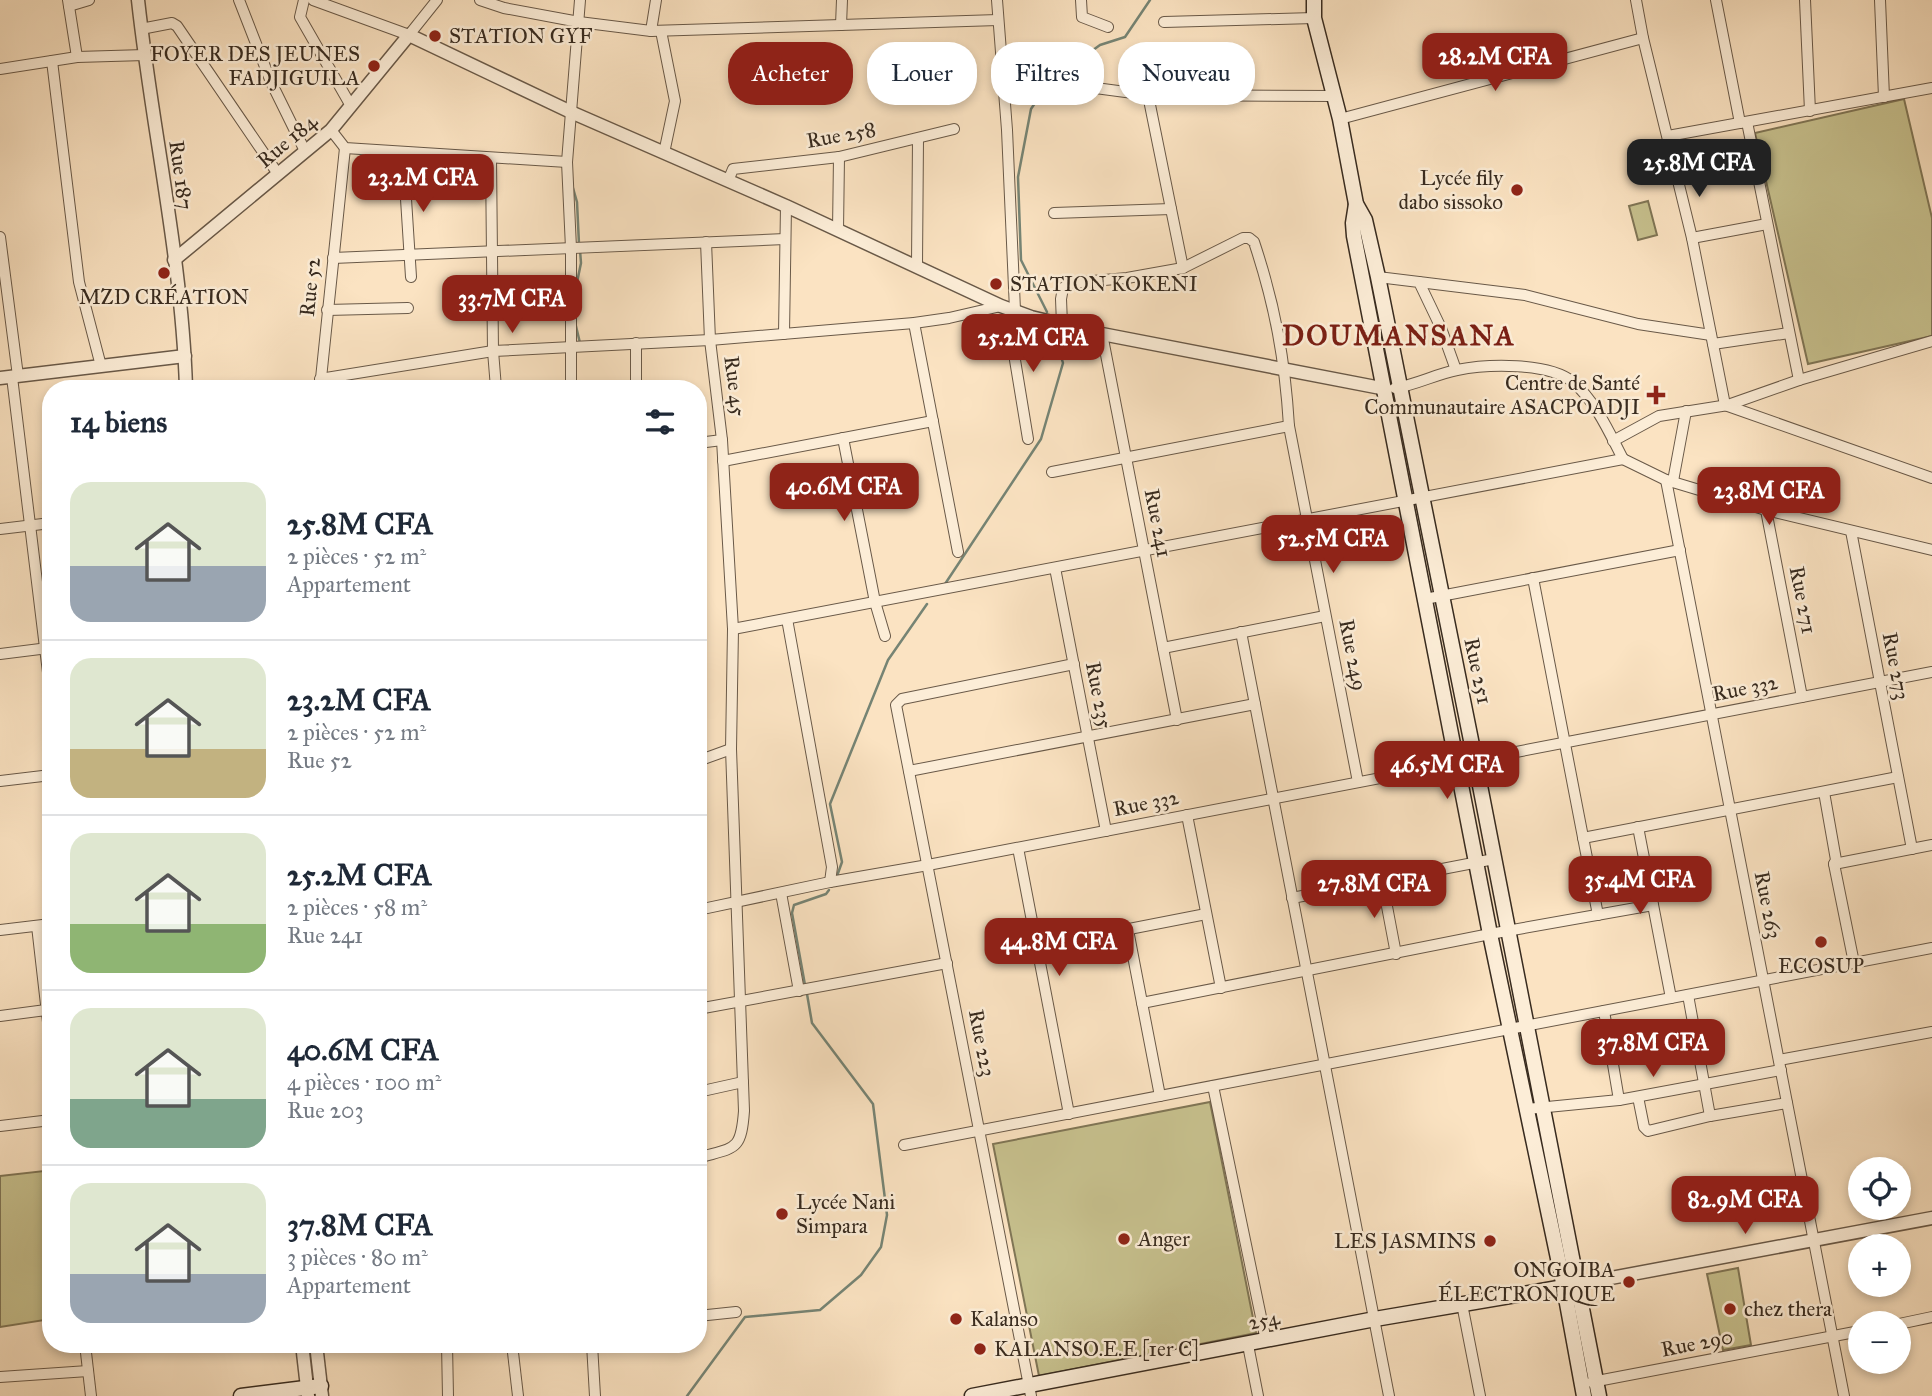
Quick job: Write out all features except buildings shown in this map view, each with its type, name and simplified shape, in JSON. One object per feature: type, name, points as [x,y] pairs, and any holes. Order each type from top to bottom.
[{"type":"main road","name":"Rue 251","points":[[1314,0],[1314,18],[1335,96],[1356,204],[1365,220],[1378,277],[1406,500],[1490,934],[1527,1109],[1570,1286]]},
{"type":"main road","name":"Rue 251","points":[[1356,204],[1354,236],[1421,497],[1475,760],[1527,1025],[1590,1390]]},
{"type":"main road","name":"254","points":[[972,1396],[1030,1391],[1374,1320],[1570,1286]]},
{"type":"main road","points":[[241,1396],[317,1393]]},
{"type":"street","points":[[77,57],[68,3],[89,0]]},
{"type":"street","name":"Rue 187","points":[[138,0],[174,260],[186,380]]},
{"type":"street","points":[[239,0],[271,82],[305,151]]},
{"type":"street","points":[[304,0],[300,17],[351,106]]},
{"type":"street","points":[[313,0],[409,35],[573,114],[664,153],[730,175],[786,206],[1001,306],[1031,317],[1101,334],[1392,388],[1456,370],[1480,367],[1550,370],[1572,381],[1597,410],[1623,458],[1670,481],[1766,510],[1932,550]]},
{"type":"street","points":[[409,35],[437,0]]},
{"type":"street","points":[[480,0],[504,8],[579,22],[656,31],[998,20]]},
{"type":"street","points":[[571,380],[571,248],[567,162],[573,114],[580,0]]},
{"type":"street","points":[[656,0],[656,31],[675,101],[664,153]]},
{"type":"street","points":[[841,25],[842,0]]},
{"type":"street","points":[[997,0],[1016,310],[1014,354],[1028,439]]},
{"type":"street","points":[[1081,0],[1082,17],[1108,27]]},
{"type":"street","points":[[1636,0],[1692,238],[1725,405]]},
{"type":"street","points":[[1716,0],[1799,380]]},
{"type":"street","points":[[1805,0],[1810,111]]},
{"type":"street","points":[[1880,0],[1884,97]]},
{"type":"street","points":[[1164,22],[1314,18]]},
{"type":"street","points":[[141,29],[172,23],[177,26],[278,174]]},
{"type":"street","name":"Rue 184","points":[[174,260],[331,130],[409,35]]},
{"type":"street","points":[[1340,119],[1643,38]]},
{"type":"street","points":[[0,69],[77,57],[145,55]]},
{"type":"street","points":[[52,61],[79,282],[102,366]]},
{"type":"street","points":[[1668,136],[1932,88]]},
{"type":"street","points":[[1255,96],[1335,96]]},
{"type":"street","points":[[1062,324],[1063,288],[1070,283],[1126,278],[1183,268],[1151,105]]},
{"type":"street","name":"Rue 258","points":[[730,175],[839,157],[954,129]]},
{"type":"street","points":[[331,130],[345,148],[567,162]]},
{"type":"street","points":[[917,265],[918,139]]},
{"type":"street","name":"Rue 52","points":[[320,380],[345,148]]},
{"type":"street","points":[[403,152],[411,278]]},
{"type":"street","points":[[838,230],[839,157]]},
{"type":"street","points":[[491,159],[495,380]]},
{"type":"street","points":[[784,334],[786,206]]},
{"type":"street","points":[[1054,213],[1171,209]]},
{"type":"street","points":[[1692,238],[1767,224]]},
{"type":"street","points":[[0,237],[10,377],[42,607]]},
{"type":"street","name":"Rue 249","points":[[1183,268],[1243,238],[1254,242],[1270,289],[1285,370],[1289,426],[1358,782]]},
{"type":"street","points":[[333,258],[785,239]]},
{"type":"street","name":"Rue 45","points":[[706,242],[710,340],[722,440],[733,629],[731,749],[743,1082],[743,1134],[734,1147],[707,1155]]},
{"type":"street","points":[[1378,277],[1525,295],[1712,340],[1789,333]]},
{"type":"street","points":[[1419,282],[1456,370]]},
{"type":"street","name":"Rue 45","points":[[710,340],[914,323],[1001,306]]},
{"type":"street","points":[[327,310],[408,308]]},
{"type":"street","points":[[914,323],[958,552]]},
{"type":"street","name":"Rue 241","points":[[1101,334],[1177,720]]},
{"type":"street","points":[[341,380],[493,351],[710,340]]},
{"type":"street","points":[[1613,441],[1659,416],[1725,405],[1932,341]]},
{"type":"street","points":[[636,343],[636,380]]},
{"type":"street","points":[[10,377],[185,356]]},
{"type":"street","name":"Rue 187","points":[[185,356],[190,380]]},
{"type":"street","points":[[1725,405],[1932,478]]},
{"type":"street","points":[[1670,481],[1686,411]]},
{"type":"street","points":[[723,461],[933,421]]},
{"type":"street","points":[[1052,472],[1289,426]]},
{"type":"street","points":[[843,438],[875,602],[885,636]]},
{"type":"street","points":[[707,442],[722,440]]},
{"type":"street","points":[[733,629],[1623,458]]},
{"type":"street","name":"Rue 263","points":[[1670,481],[1680,550],[1844,1396]]},
{"type":"street","name":"Rue 271","points":[[1766,510],[1802,697]]},
{"type":"street","points":[[0,529],[42,524]]},
{"type":"street","name":"Rue 273","points":[[1851,531],[1912,849]]},
{"type":"street","points":[[1425,599],[1680,550]]},
{"type":"street","name":"Rue 235","points":[[1055,568],[1106,831]]},
{"type":"street","points":[[1533,578],[1598,915]]},
{"type":"street","points":[[1163,648],[1325,616]]},
{"type":"street","points":[[787,619],[832,867],[830,881]]},
{"type":"street","points":[[1241,632],[1389,1396]]},
{"type":"street","points":[[0,654],[42,649]]},
{"type":"street","name":"Rue 223","points":[[1030,1391],[897,705],[902,699],[1074,664]]},
{"type":"street","name":"Rue 332","points":[[707,908],[830,881],[1018,848],[1932,672]]},
{"type":"street","points":[[909,771],[1255,705]]},
{"type":"street","points":[[707,758],[731,749]]},
{"type":"street","points":[[0,780],[42,776]]},
{"type":"street","points":[[1583,838],[1898,777]]},
{"type":"street","points":[[1824,792],[1836,860],[1834,864],[1854,963]]},
{"type":"street","points":[[1187,815],[1221,988]]},
{"type":"street","points":[[1638,827],[1671,998]]},
{"type":"street","points":[[1834,864],[1932,845]]},
{"type":"street","points":[[1018,848],[1069,1114]]},
{"type":"street","points":[[1293,898],[1494,859]]},
{"type":"street","points":[[1382,880],[1396,954]]},
{"type":"street","points":[[781,893],[799,991]]},
{"type":"street","points":[[1142,1003],[1490,934],[1653,905]]},
{"type":"street","points":[[1037,947],[1206,914]]},
{"type":"street","points":[[0,930],[42,925]]},
{"type":"street","points":[[37,926],[42,973]]},
{"type":"street","points":[[1128,930],[1160,1096]]},
{"type":"street","points":[[904,1145],[1932,948]]},
{"type":"street","points":[[707,1007],[947,963]]},
{"type":"street","points":[[1688,995],[1710,1116]]},
{"type":"street","points":[[0,1016],[42,1011]]},
{"type":"street","points":[[1604,1011],[1619,1100]]},
{"type":"street","points":[[1527,1109],[1638,1097],[1932,1032]]},
{"type":"street","points":[[707,1090],[743,1082]]},
{"type":"street","points":[[1213,1086],[1266,1341]]},
{"type":"street","points":[[1638,1097],[1644,1127],[1648,1131],[1710,1116],[1787,1103]]},
{"type":"street","points":[[0,1126],[42,1121]]},
{"type":"street","points":[[1570,1286],[1932,1218]]},
{"type":"street","points":[[1462,1304],[1480,1396]]},
{"type":"street","points":[[707,1315],[736,1312]]},
{"type":"street","points":[[1911,1321],[1932,1317]]},
{"type":"street","name":"Rue 290","points":[[1590,1390],[1848,1333]]},
{"type":"street","points":[[1248,1345],[1258,1396]]},
{"type":"street","points":[[86,1353],[91,1396]]},
{"type":"street","points":[[305,1353],[317,1393]]},
{"type":"street","points":[[316,1353],[317,1393]]},
{"type":"street","points":[[447,1353],[448,1396]]},
{"type":"street","points":[[513,1353],[518,1396]]},
{"type":"street","points":[[593,1353],[595,1396]]},
{"type":"street","points":[[0,1377],[88,1371]]},
{"type":"shaded area","points":[[1904,99],[1932,218],[1932,336],[1808,364],[1755,133]]},
{"type":"shaded area","points":[[1648,201],[1657,235],[1638,240],[1629,206]]},
{"type":"shaded area","name":"Anger","points":[[1210,1102],[1256,1333],[1039,1376],[993,1144]]},
{"type":"shaded area","points":[[42,1171],[42,1320],[0,1327],[0,1176]]},
{"type":"shaded area","name":"chez thera","points":[[1738,1268],[1751,1345],[1723,1350],[1707,1274]]},
{"type":"waterway","points":[[1047,312],[1021,260],[1018,177],[1031,109],[1049,82],[1100,45],[1125,37],[1150,0]]},
{"type":"waterway","points":[[573,188],[577,202],[579,244]]},
{"type":"waterway","points":[[575,292],[581,263],[580,250]]},
{"type":"waterway","points":[[575,322],[580,343]]},
{"type":"waterway","points":[[945,584],[1041,439],[1063,363],[1052,327]]},
{"type":"waterway","points":[[837,876],[842,862],[830,804],[888,660],[927,604]]},
{"type":"waterway","points":[[805,985],[792,913],[794,905],[826,894],[829,890]]},
{"type":"waterway","points":[[687,1396],[745,1317],[820,1310],[861,1275],[881,1247],[887,1215],[873,1104],[812,1023],[807,994]]},
{"type":"place","name":"STATION GYF","points":[[435,36]]},
{"type":"place","name":"FOYER DES JEUNES FADJIGUILA","points":[[374,66]]},
{"type":"place","name":"Lycée fily dabo sissoko","points":[[1517,190]]},
{"type":"place","name":"MZD CRÉATION","points":[[164,273]]},
{"type":"place","name":"STATION KOKENI","points":[[996,284]]},
{"type":"place","name":"Centre de Santé Communautaire ASACPOADJI","points":[[1656,395]]},
{"type":"place","name":"ECOSUP","points":[[1821,942]]},
{"type":"place","name":"Lycée Nani Simpara","points":[[782,1214]]},
{"type":"place","name":"Anger","points":[[1124,1239]]},
{"type":"place","name":"LES JASMINS","points":[[1490,1241]]},
{"type":"place","name":"ONGOIBA ÉLECTRONIQUE","points":[[1629,1282]]},
{"type":"place","name":"chez thera","points":[[1730,1309]]},
{"type":"place","name":"Kalanso","points":[[956,1319]]},
{"type":"place","name":"KALANSO.E.E [1er C]","points":[[980,1349]]},
{"type":"district","name":"DOUMANSANA","points":[[1399,335]]}]
